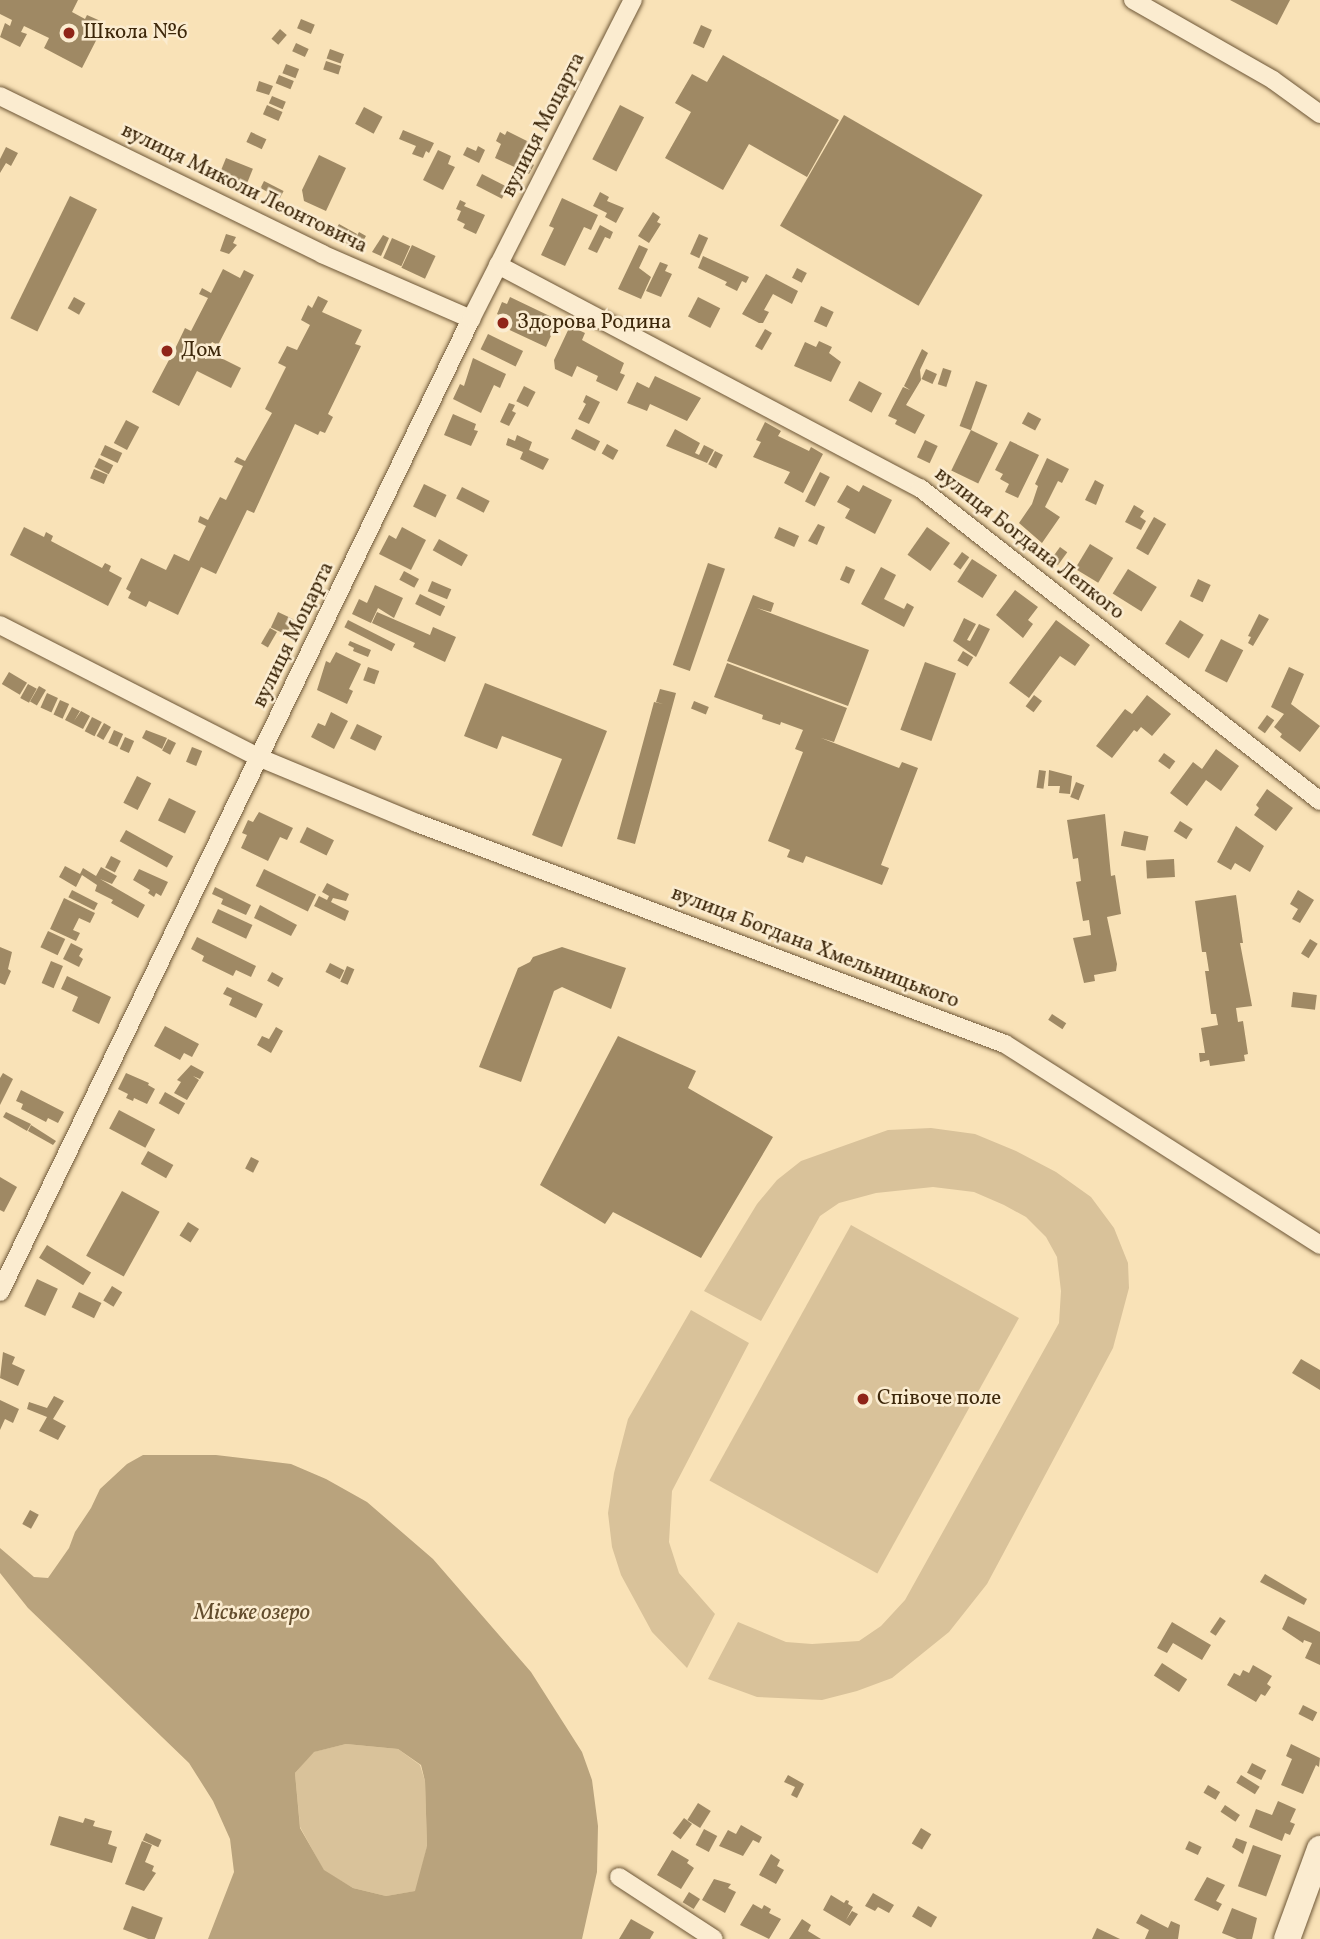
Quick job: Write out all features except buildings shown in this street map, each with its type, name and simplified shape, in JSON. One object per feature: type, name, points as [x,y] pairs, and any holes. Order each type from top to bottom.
[{"type":"street","name":"вулиця Моцарта","points":[[0,1292],[471,319],[633,0]]},
{"type":"street","points":[[1133,0],[1273,80],[1320,114]]},
{"type":"street","name":"вулиця Миколи Леонтовича","points":[[0,96],[322,254],[471,319]]},
{"type":"street","name":"вулиця Богдана Лепкого","points":[[498,265],[920,488],[1320,801]]},
{"type":"street","points":[[0,625],[260,758]]},
{"type":"street","name":"вулиця Богдана Хмельницького","points":[[260,758],[417,823],[1005,1044],[1320,1245]]},
{"type":"street","points":[[1287,1939],[1320,1849]]},
{"type":"street","points":[[619,1877],[714,1939]]},
{"type":"shaded area","points":[[931,1128],[975,1134],[1016,1151],[1056,1172],[1091,1197],[1114,1228],[1128,1263],[1129,1288],[1113,1348],[987,1584],[949,1632],[892,1678],[857,1691],[822,1700],[757,1697],[708,1679],[738,1622],[786,1642],[812,1644],[859,1641],[881,1626],[905,1600],[1059,1323],[1061,1291],[1057,1257],[1046,1237],[1026,1217],[1004,1205],[974,1192],[933,1187],[876,1193],[839,1203],[820,1216],[761,1321],[704,1291],[757,1204],[777,1180],[801,1161],[888,1130]]},
{"type":"shaded area","name":"Співоче поле","points":[[851,1225],[1019,1318],[877,1573],[709,1480]]},
{"type":"shaded area","points":[[691,1310],[749,1343],[672,1491],[669,1542],[679,1573],[715,1614],[687,1668],[652,1632],[621,1575],[612,1547],[608,1513],[614,1473],[628,1419]]},
{"type":"shaded area","points":[[346,1744],[398,1749],[420,1765],[425,1781],[427,1847],[416,1891],[386,1896],[353,1888],[324,1871],[300,1827],[295,1773],[313,1752]]},
{"type":"water","name":"Міське озеро","points":[[143,1455],[216,1455],[291,1464],[326,1479],[367,1502],[433,1559],[531,1672],[582,1752],[592,1780],[598,1826],[597,1872],[582,1939],[208,1939],[234,1872],[230,1839],[213,1801],[189,1763],[28,1608],[0,1573],[0,1548],[34,1577],[48,1578],[69,1548],[75,1532],[100,1489],[127,1464]],"holes":[[[346,1744],[398,1749],[421,1765],[425,1781],[427,1846],[415,1891],[386,1896],[353,1888],[324,1870],[300,1828],[295,1773],[314,1752]]]},
{"type":"place","name":"Школа №6","points":[[69,33]]},
{"type":"place","name":"Здорова Родина","points":[[503,323]]},
{"type":"place","name":"Дом","points":[[167,351]]},
{"type":"place","name":"Співоче поле","points":[[863,1399]]}]
